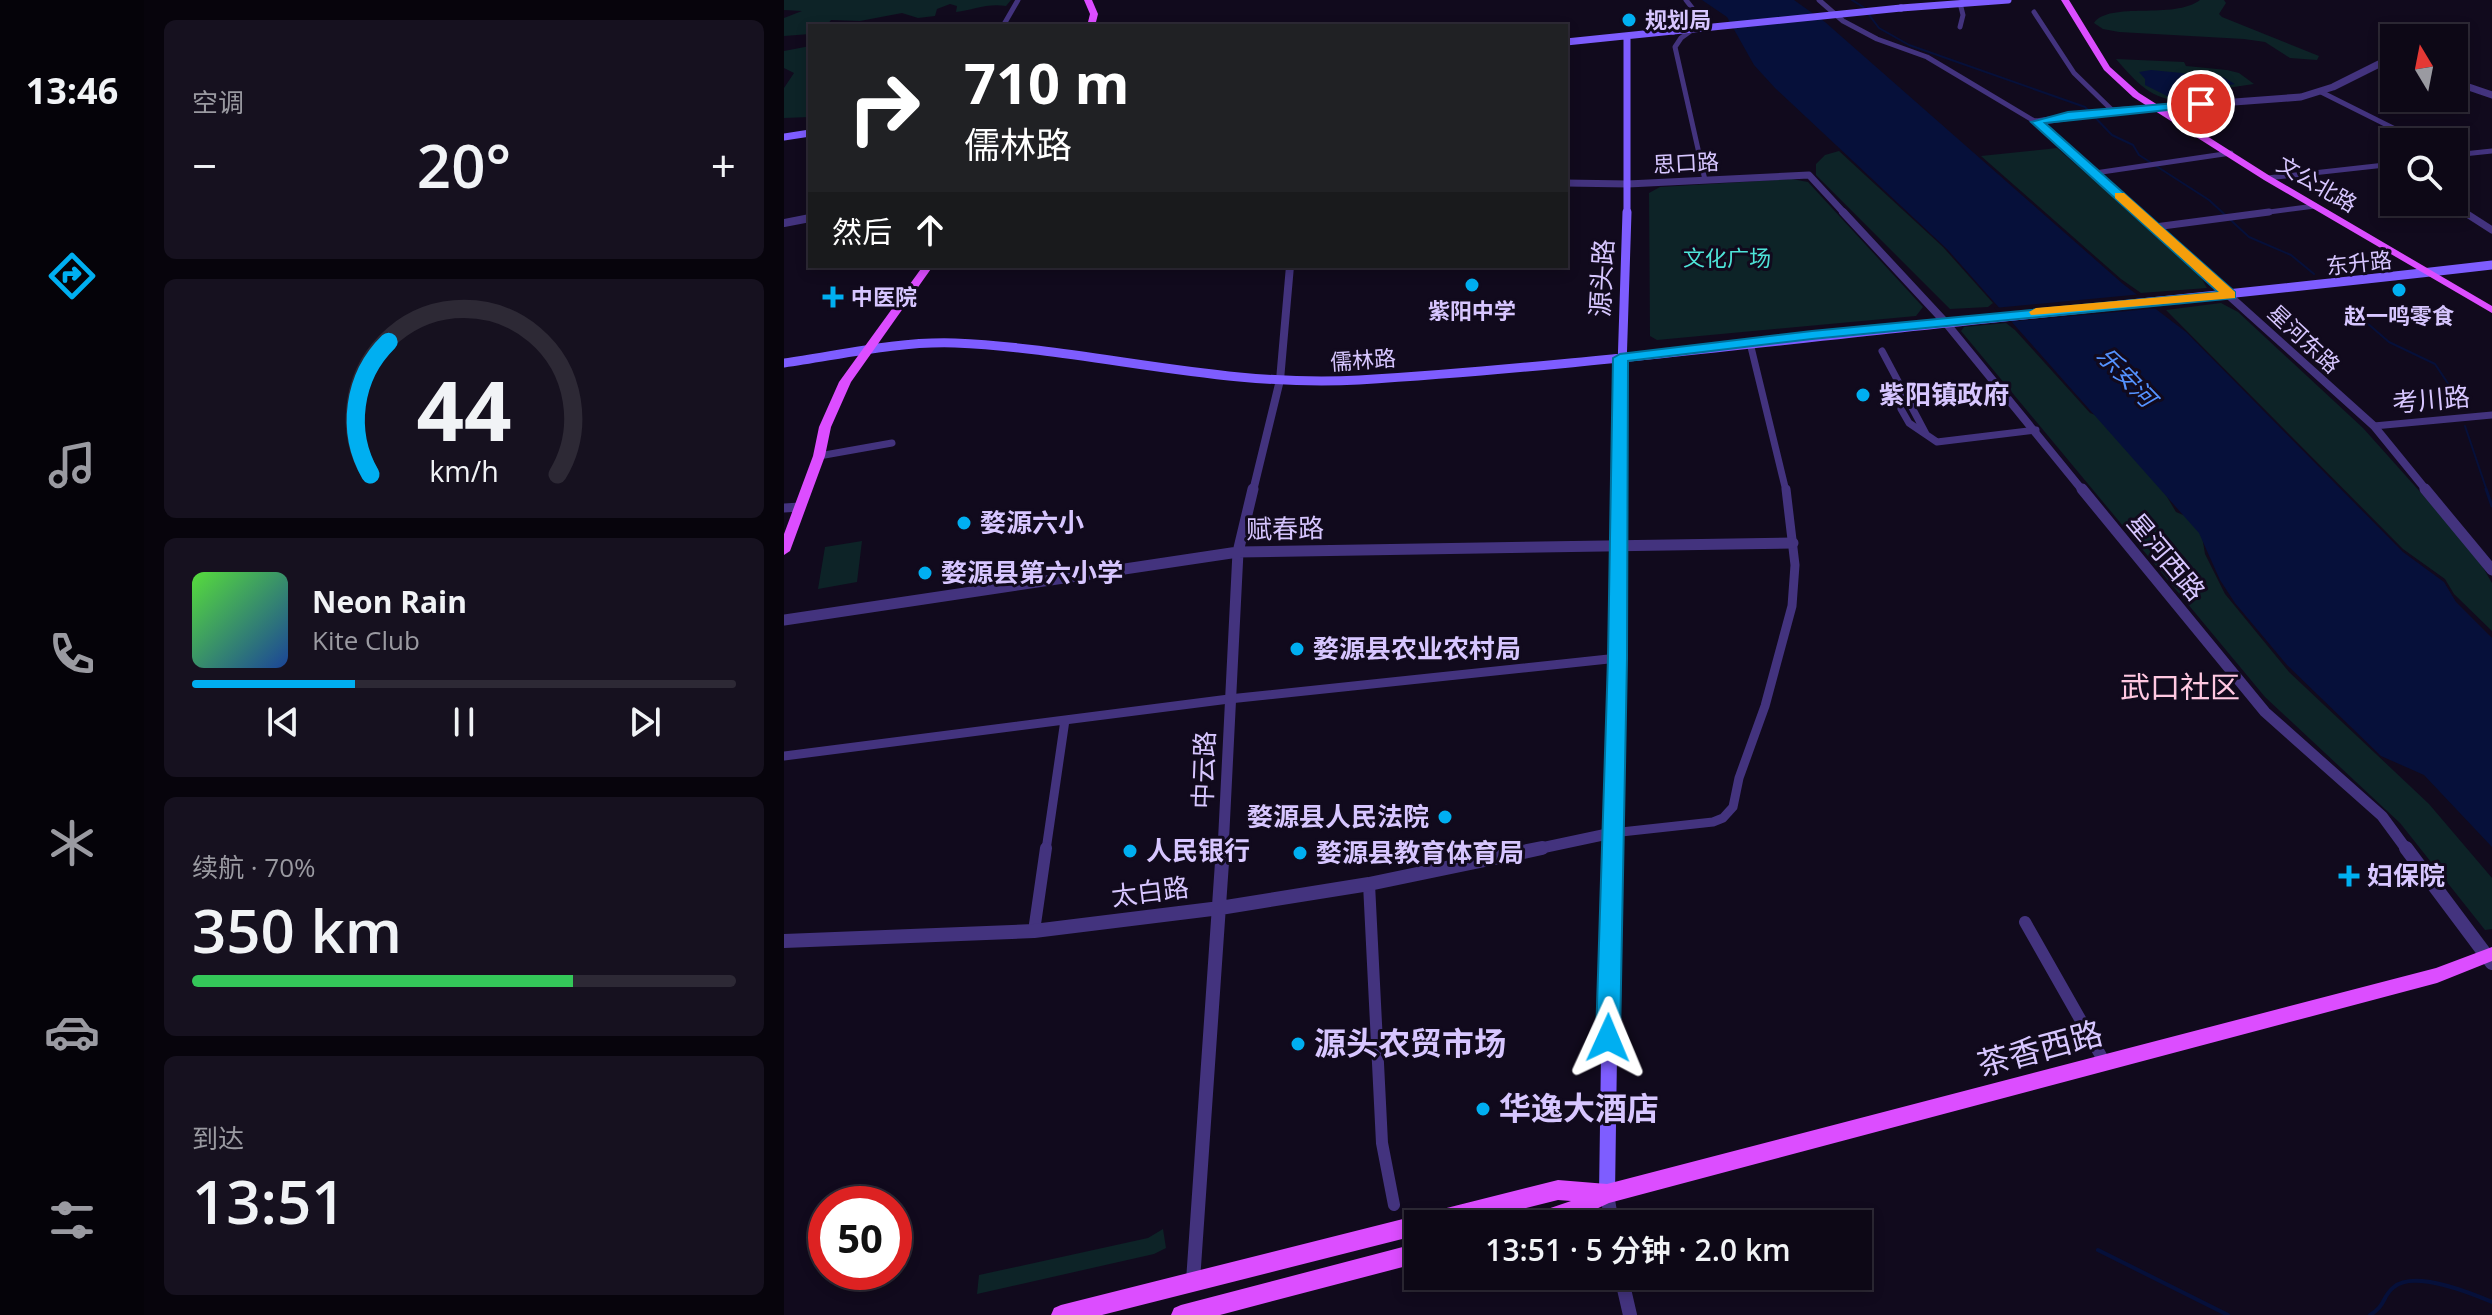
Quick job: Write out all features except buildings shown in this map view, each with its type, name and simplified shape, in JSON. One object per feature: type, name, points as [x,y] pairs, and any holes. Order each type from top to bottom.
[{"type":"main road","points":[[1088,0],[1094,14],[1092,24]]},
{"type":"main road","points":[[1568,42],[2008,0]]},
{"type":"main road","name":"文公北路","points":[[2057,0],[2103,73],[2149,108],[2492,310]]},
{"type":"main road","name":"文公北路","points":[[2065,0],[2107,68],[2149,108]]},
{"type":"main road","name":"源头路","points":[[1607,1194],[1612,833],[1618,658],[1620,358],[1628,184],[1627,37]]},
{"type":"main road","points":[[784,137],[808,133]]},
{"type":"main road","name":"东升路","points":[[2190,297],[2431,274],[2492,265]]},
{"type":"main road","points":[[784,551],[845,382],[927,268]]},
{"type":"main road","name":"儒林路","points":[[784,363],[911,344],[980,344],[1150,369],[1280,380],[1355,380],[1620,358],[2190,297]]},
{"type":"main road","name":"茶香西路","points":[[1607,1194],[2437,975],[2490,958]]},
{"type":"main road","points":[[1477,1210],[1558,1190],[1607,1194]]},
{"type":"main road","points":[[1573,1210],[1607,1194]]},
{"type":"main road","points":[[1061,1315],[1404,1228]]},
{"type":"main road","points":[[1181,1315],[1404,1257]]},
{"type":"street","points":[[1004,24],[1018,0]]},
{"type":"street","points":[[1686,0],[1703,22],[1675,47],[1705,180]]},
{"type":"street","points":[[1819,0],[1843,21],[1877,39],[1927,57],[2036,122],[2091,113],[2292,98],[2321,92],[2380,64]]},
{"type":"street","points":[[1960,3],[1963,15],[1960,27]]},
{"type":"street","points":[[2034,12],[2074,73],[2113,111]]},
{"type":"street","points":[[2468,85],[2492,93]]},
{"type":"street","points":[[2321,92],[2393,128]]},
{"type":"street","name":"星河东路","points":[[2036,122],[2374,426],[2492,570]]},
{"type":"street","points":[[2468,154],[2492,151]]},
{"type":"street","points":[[2095,173],[2227,154]]},
{"type":"street","points":[[2267,178],[2380,165]]},
{"type":"street","name":"思口路","points":[[1568,183],[1628,184],[1809,175]]},
{"type":"street","name":"星河西路","points":[[1809,175],[1946,323],[2265,712],[2377,811],[2399,836],[2490,958]]},
{"type":"street","points":[[2155,227],[2315,206]]},
{"type":"street","points":[[2468,214],[2492,230]]},
{"type":"street","points":[[784,223],[808,218]]},
{"type":"street","name":"中云路","points":[[1193,1281],[1220,908],[1238,552],[1280,380],[1290,268]]},
{"type":"street","points":[[1612,833],[1727,818],[1733,812],[1739,776],[1752,751],[1772,691],[1794,595],[1793,543],[1780,458],[1750,343]]},
{"type":"street","points":[[1882,351],[1928,437]]},
{"type":"street","points":[[1901,409],[1909,423],[1928,437],[1945,441],[2036,430]]},
{"type":"street","name":"考川路","points":[[2374,426],[2492,415]]},
{"type":"street","points":[[819,456],[892,443]]},
{"type":"street","points":[[784,508],[800,507]]},
{"type":"street","name":"赋春路","points":[[784,620],[1238,552],[1619,543],[1793,543]]},
{"type":"street","points":[[784,756],[1229,699],[1618,658]]},
{"type":"street","points":[[1034,931],[1065,720]]},
{"type":"street","name":"太白路","points":[[784,941],[1034,931],[1220,908],[1369,884],[1612,833]]},
{"type":"street","points":[[1369,884],[1382,1143],[1394,1205]]},
{"type":"street","points":[[2025,922],[2105,1063]]},
{"type":"street","points":[[1607,1194],[1610,1210]]},
{"type":"street","points":[[1624,1290],[1630,1315]]},
{"type":"green space","points":[[784,0],[1011,0],[1006,6],[956,12],[957,6],[950,4],[937,9],[935,16],[918,18],[902,13],[860,21],[831,20],[828,24],[808,24],[808,34],[784,36],[784,18],[802,11],[784,10]]},
{"type":"green space","points":[[2200,0],[2224,0],[2226,3],[2219,14],[2222,17],[2319,56],[2317,60],[2290,58],[2265,42],[2119,32],[2103,29],[2094,23],[2113,13],[2175,9]]},
{"type":"green space","points":[[808,46],[808,117],[784,118],[784,88],[794,73],[784,68],[784,51]]},
{"type":"green space","points":[[2116,59],[2184,62],[2186,66],[2239,73],[2254,84],[2187,94],[2186,101],[2174,100],[2146,89]]},
{"type":"green space","points":[[2057,148],[2198,272],[2207,288],[2141,293],[1981,156]]},
{"type":"green space","points":[[1839,151],[1943,247],[1993,303],[1988,307],[1950,309],[1816,175],[1816,164],[1825,155]]},
{"type":"green space","name":"文化广场","points":[[1792,179],[1808,182],[1923,307],[1916,316],[1657,340],[1650,336],[1649,193],[1660,187]]},
{"type":"green space","points":[[2221,303],[2238,312],[2363,428],[2474,552],[2492,583],[2492,631],[2454,594],[2445,579],[2403,549],[2166,310]]},
{"type":"green space","points":[[2006,323],[2090,413],[2106,419],[2157,480],[2176,512],[2188,517],[2201,530],[2205,554],[2225,594],[2289,672],[2429,804],[2492,878],[2492,929],[2485,930],[2400,823],[2265,697],[1961,331],[1964,327]]},
{"type":"green space","points":[[862,541],[857,582],[818,589],[825,547]]},
{"type":"green space","points":[[1163,1229],[1166,1248],[1154,1254],[977,1294],[979,1275],[1148,1238]]},
{"type":"water","name":"乐安河","points":[[1702,0],[1794,0],[1825,22],[2123,284],[2186,332],[2403,552],[2444,582],[2456,602],[2492,638],[2492,847],[2424,775],[2381,756],[2287,665],[2235,603],[2220,580],[2199,533],[1947,249],[1775,88],[1754,65],[1727,17]]},
{"type":"water","points":[[2151,70],[2223,77],[2235,84],[2171,98],[2145,85],[2145,79],[2139,72]]},
{"type":"pier","points":[[2143,294],[2160,308],[2007,322],[1994,308]]},
{"type":"waterway","points":[[1852,0],[1863,7],[1879,28],[1909,45],[2085,107],[2112,135],[2133,145],[2139,155],[2209,200],[2249,237],[2291,255],[2314,274]]},
{"type":"waterway","points":[[2352,310],[2389,342],[2435,364],[2451,388]]},
{"type":"waterway","points":[[2465,426],[2487,491]]},
{"type":"waterway","points":[[2486,489],[2492,506]]},
{"type":"waterway","points":[[2098,1250],[2228,1315]]},
{"type":"waterway","points":[[2370,1315],[2379,1308],[2387,1294],[2403,1282],[2443,1285],[2492,1302]]},
{"type":"slow traffic","points":[[2036,312],[2230,295],[2120,195]]},
{"type":"place","name":"规划局","points":[[1629,20]]},
{"type":"place","name":"紫阳中学","points":[[1472,285]]},
{"type":"place","name":"赵一鸣零食","points":[[2399,290]]},
{"type":"place","name":"中医院","points":[[833,297]]},
{"type":"place","name":"紫阳镇政府","points":[[1863,395]]},
{"type":"place","name":"婺源六小","points":[[964,523]]},
{"type":"place","name":"婺源县第六小学","points":[[925,573]]},
{"type":"place","name":"婺源县农业农村局","points":[[1297,649]]},
{"type":"place","name":"婺源县人民法院","points":[[1445,817]]},
{"type":"place","name":"人民银行","points":[[1130,851]]},
{"type":"place","name":"婺源县教育体育局","points":[[1300,853]]},
{"type":"place","name":"妇保院","points":[[2349,876]]},
{"type":"place","name":"源头农贸市场","points":[[1298,1044]]},
{"type":"place","name":"华逸大酒店","points":[[1483,1109]]},
{"type":"district","name":"武口社区","points":[[2180,688]]},
{"type":"route","points":[[1608,1038],[1618,658],[1620,358],[1812,335],[2230,295],[2036,122],[2068,115],[2201,104]]}]
